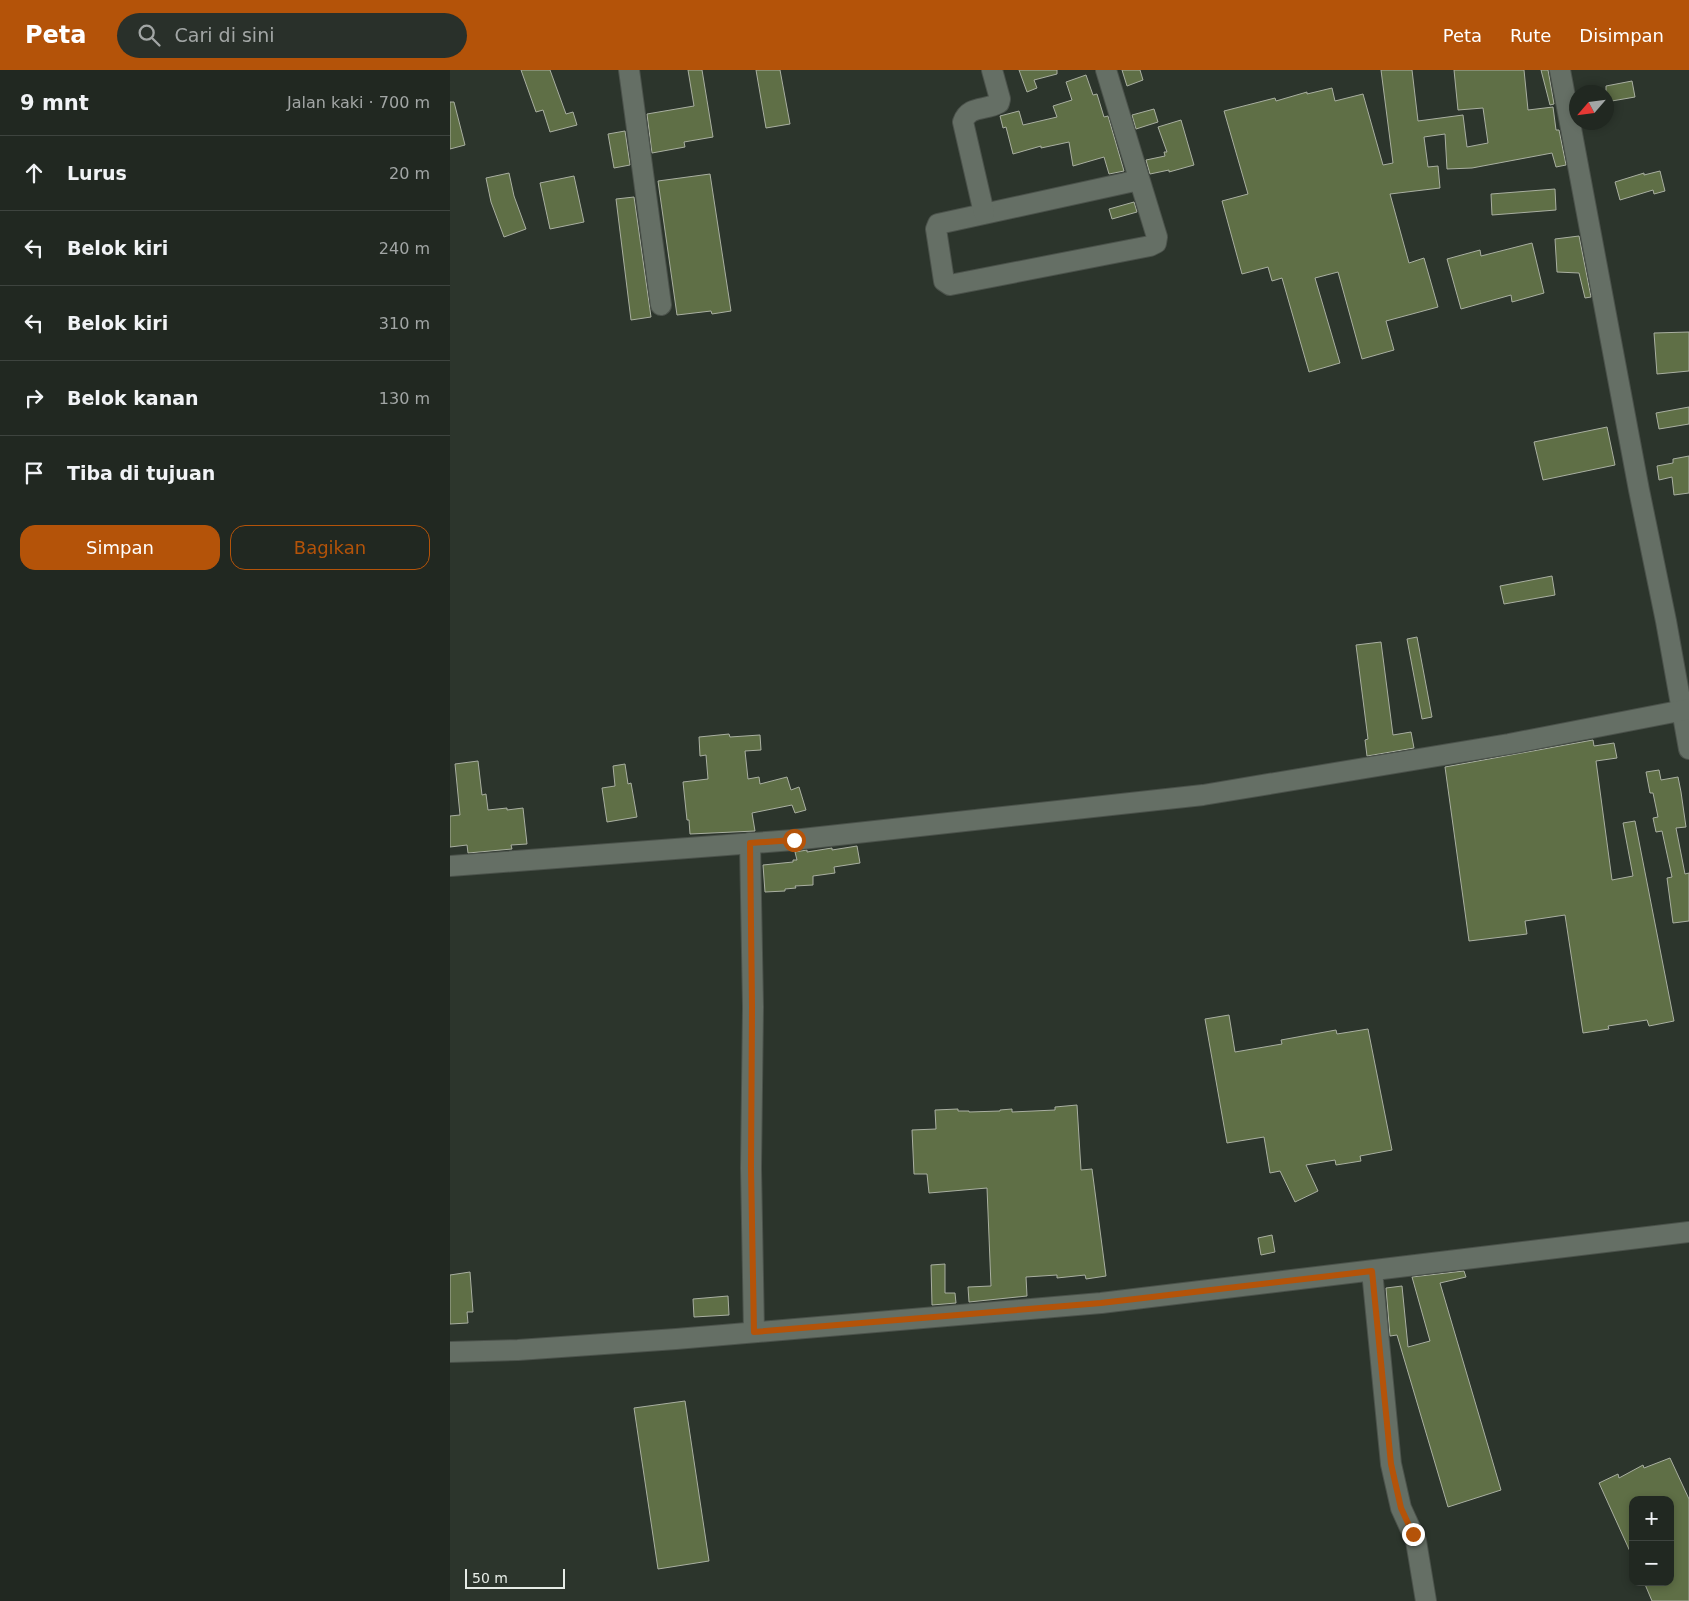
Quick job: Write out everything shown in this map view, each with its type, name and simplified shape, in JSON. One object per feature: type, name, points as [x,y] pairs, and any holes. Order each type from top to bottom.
[{"type":"street","points":[[629,70],[662,304]]},
{"type":"street","points":[[984,213],[963,122],[966,114],[971,111],[999,103],[1000,99],[992,70]]},
{"type":"street","points":[[1106,70],[1157,237],[1156,243],[1150,246],[950,285],[944,281],[936,229],[938,224],[1139,180]]},
{"type":"street","points":[[1560,70],[1639,490],[1685,709],[1689,749]]},
{"type":"street","points":[[450,866],[803,839],[1203,795],[1509,744],[1685,709]]},
{"type":"street","points":[[750,843],[751,1168],[754,1332]]},
{"type":"street","points":[[450,1352],[518,1350],[1101,1303],[1689,1232]]},
{"type":"street","points":[[1372,1271],[1391,1464],[1401,1508],[1416,1541],[1426,1601]]},
{"type":"building","points":[[521,70],[550,70],[566,114],[573,112],[577,125],[550,132],[543,110],[536,112]]},
{"type":"building","points":[[688,70],[702,70],[713,137],[684,142],[685,147],[652,153],[647,114],[694,106]]},
{"type":"building","points":[[756,70],[780,70],[790,124],[766,128]]},
{"type":"building","points":[[1019,70],[1057,70],[1057,74],[1034,80],[1037,88],[1027,92]]},
{"type":"building","points":[[1122,70],[1140,70],[1143,80],[1127,86]]},
{"type":"building","points":[[1381,70],[1412,70],[1418,121],[1463,115],[1467,147],[1488,143],[1483,108],[1458,110],[1454,70],[1524,70],[1528,110],[1553,107],[1556,130],[1559,130],[1566,165],[1556,167],[1552,153],[1472,168],[1447,169],[1445,134],[1424,137],[1428,167],[1438,166],[1440,188],[1390,194],[1409,263],[1424,258],[1438,307],[1386,321],[1394,350],[1362,359],[1338,272],[1315,278],[1340,363],[1309,372],[1282,278],[1272,281],[1268,267],[1242,274],[1222,201],[1248,194],[1224,111],[1275,98],[1276,101],[1307,92],[1307,94],[1332,88],[1335,101],[1363,94],[1383,165],[1393,163]]},
{"type":"building","points":[[1541,70],[1548,70],[1554,104],[1550,105]]},
{"type":"building","points":[[1086,75],[1093,95],[1097,94],[1104,117],[1108,116],[1124,171],[1109,174],[1104,157],[1073,166],[1069,142],[1041,148],[1041,146],[1013,154],[1006,127],[1003,128],[1000,116],[1019,111],[1023,125],[1057,117],[1053,106],[1072,100],[1066,82]]},
{"type":"building","points":[[1632,81],[1635,97],[1614,101],[1614,85],[1611,85]]},
{"type":"building","points":[[450,102],[454,102],[465,145],[450,149]]},
{"type":"building","points":[[1154,109],[1158,122],[1136,129],[1132,115]]},
{"type":"building","points":[[1181,120],[1194,165],[1169,172],[1169,170],[1150,174],[1146,160],[1165,156],[1164,152],[1167,152],[1158,127]]},
{"type":"building","points":[[625,131],[630,165],[614,168],[608,134]]},
{"type":"building","points":[[1660,171],[1665,191],[1654,194],[1653,190],[1620,200],[1615,182],[1644,173],[1644,175]]},
{"type":"building","points":[[509,173],[514,196],[526,229],[504,237],[491,202],[486,178]]},
{"type":"building","points":[[710,174],[731,311],[712,314],[711,311],[677,315],[658,181]]},
{"type":"building","points":[[574,176],[584,222],[550,229],[540,183]]},
{"type":"building","points":[[1555,189],[1556,210],[1492,215],[1491,194]]},
{"type":"building","points":[[634,197],[651,317],[631,320],[616,199]]},
{"type":"building","points":[[1134,202],[1137,212],[1112,219],[1109,209]]},
{"type":"building","points":[[1579,236],[1591,297],[1585,298],[1579,273],[1557,272],[1555,239]]},
{"type":"building","points":[[1532,243],[1544,293],[1512,302],[1511,295],[1461,309],[1447,259],[1480,250],[1481,256]]},
{"type":"building","points":[[1689,332],[1689,371],[1657,374],[1654,333]]},
{"type":"building","points":[[1689,407],[1689,424],[1659,429],[1656,413]]},
{"type":"building","points":[[1607,427],[1615,465],[1543,480],[1534,442]]},
{"type":"building","points":[[1689,456],[1689,493],[1674,495],[1672,477],[1659,480],[1657,466],[1673,463],[1673,459]]},
{"type":"building","points":[[1552,576],[1555,595],[1504,604],[1500,586]]},
{"type":"building","points":[[1417,637],[1432,717],[1422,719],[1407,639]]},
{"type":"building","points":[[1381,642],[1393,735],[1411,732],[1414,748],[1367,756],[1365,740],[1368,739],[1356,645]]},
{"type":"building","points":[[729,734],[730,737],[760,735],[761,750],[745,751],[748,779],[759,777],[760,784],[787,777],[791,790],[799,787],[806,810],[795,813],[792,805],[752,813],[755,831],[690,834],[683,782],[708,779],[706,755],[700,756],[699,737]]},
{"type":"building","points":[[1593,740],[1594,746],[1614,743],[1617,758],[1596,761],[1612,880],[1633,876],[1623,823],[1635,821],[1674,1021],[1649,1026],[1647,1020],[1608,1026],[1609,1029],[1583,1033],[1565,915],[1525,921],[1527,934],[1469,941],[1445,767]]},
{"type":"building","points":[[478,761],[482,795],[486,794],[488,810],[523,808],[527,844],[511,845],[512,849],[468,853],[467,845],[450,847],[450,816],[460,815],[455,764]]},
{"type":"building","points":[[625,764],[628,784],[631,783],[637,817],[607,822],[602,788],[615,786],[613,766]]},
{"type":"building","points":[[1659,770],[1661,780],[1678,777],[1681,792],[1686,827],[1676,828],[1685,874],[1689,873],[1689,921],[1673,923],[1667,878],[1672,877],[1662,831],[1656,832],[1653,818],[1658,817],[1653,793],[1650,793],[1646,772]]},
{"type":"building","points":[[857,846],[860,863],[834,867],[835,873],[813,876],[813,885],[795,886],[796,888],[785,889],[785,891],[765,892],[763,865],[793,862],[793,860],[797,860],[795,852],[832,848],[832,850]]},
{"type":"building","points":[[1229,1015],[1235,1052],[1282,1044],[1281,1040],[1336,1030],[1337,1034],[1368,1029],[1392,1150],[1360,1156],[1361,1161],[1336,1165],[1335,1160],[1306,1165],[1318,1191],[1295,1202],[1280,1171],[1270,1173],[1264,1137],[1227,1143],[1205,1019]]},
{"type":"building","points":[[1077,1105],[1081,1170],[1092,1169],[1106,1276],[1086,1279],[1085,1275],[1057,1278],[1057,1275],[1026,1277],[1027,1296],[969,1302],[968,1287],[991,1286],[987,1188],[929,1193],[927,1174],[914,1174],[912,1130],[936,1129],[935,1110],[958,1109],[958,1111],[969,1112],[1012,1109],[1012,1112],[1055,1110],[1055,1107]]},
{"type":"building","points":[[1272,1235],[1275,1252],[1261,1255],[1258,1238]]},
{"type":"building","points":[[945,1264],[945,1293],[955,1293],[956,1303],[932,1305],[931,1265]]},
{"type":"building","points":[[1464,1271],[1466,1277],[1440,1283],[1501,1490],[1448,1507],[1397,1335],[1390,1336],[1386,1288],[1402,1286],[1408,1347],[1430,1341],[1412,1277]]},
{"type":"building","points":[[470,1272],[473,1312],[467,1312],[468,1323],[450,1324],[450,1275]]},
{"type":"building","points":[[728,1296],[729,1315],[694,1317],[693,1299]]},
{"type":"building","points":[[685,1401],[709,1561],[658,1569],[634,1408]]},
{"type":"building","points":[[1670,1458],[1689,1499],[1689,1601],[1652,1601],[1646,1586],[1674,1586],[1674,1496],[1629,1496],[1629,1549],[1599,1483],[1618,1474],[1619,1478],[1643,1465],[1644,1468]]},
{"type":"route","points":[[794,840],[750,843],[751,1168],[754,1332],[1101,1303],[1372,1271],[1391,1464],[1401,1508],[1413,1534]]}]
